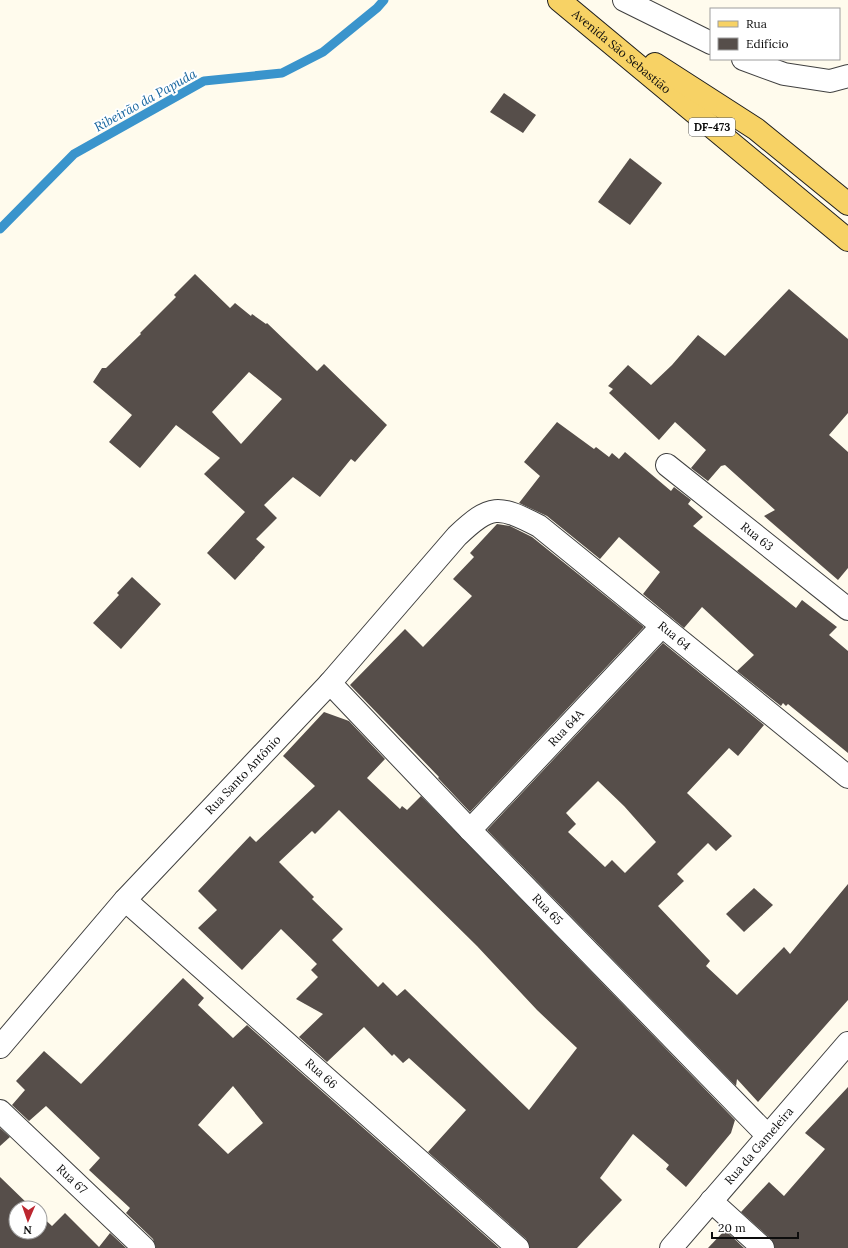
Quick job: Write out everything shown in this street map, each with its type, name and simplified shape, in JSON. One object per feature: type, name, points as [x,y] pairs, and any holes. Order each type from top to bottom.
[{"type":"main road","points":[[559,0],[576,14]]},
{"type":"main road","name":"Avenida São Sebastião","points":[[576,14],[756,129],[848,204]]},
{"type":"main road","name":"Avenida São Sebastião","points":[[576,14],[848,240]]},
{"type":"street","points":[[624,0],[710,43]]},
{"type":"street","points":[[746,60],[784,74],[830,81],[848,76]]},
{"type":"street","name":"Rua 63","points":[[667,465],[848,609]]},
{"type":"street","name":"Rua 64","points":[[493,510],[514,513],[539,526],[848,777]]},
{"type":"street","name":"Rua Santo Antônio","points":[[0,1047],[125,900],[330,683],[457,536],[476,518],[493,510]]},
{"type":"street","name":"Rua 64A","points":[[470,830],[662,626]]},
{"type":"street","name":"Rua 65","points":[[330,683],[470,830],[767,1135]]},
{"type":"street","name":"Rua 66","points":[[125,900],[518,1248]]},
{"type":"street","name":"Rua da Gameleira","points":[[670,1248],[848,1043]]},
{"type":"street","name":"Rua 67","points":[[0,1111],[144,1248]]},
{"type":"street","points":[[711,1201],[763,1248]]},
{"type":"building","points":[[504,93],[536,115],[523,133],[490,112]]},
{"type":"building","points":[[630,158],[662,183],[630,225],[598,202]]},
{"type":"building","points":[[195,274],[230,308],[235,303],[251,316],[252,314],[266,324],[267,323],[317,371],[324,364],[387,425],[355,462],[351,459],[320,497],[293,477],[264,505],[277,518],[256,539],[265,547],[235,580],[207,553],[245,512],[204,474],[220,458],[176,425],[140,468],[109,442],[132,415],[93,382],[102,368],[106,368],[141,334],[140,333],[176,297],[174,295]],"holes":[[[249,372],[282,399],[241,444],[212,412]]]},
{"type":"building","points":[[789,289],[848,339],[848,413],[829,435],[848,452],[848,568],[838,580],[764,516],[775,510],[725,465],[721,466],[708,481],[691,468],[706,450],[675,422],[659,440],[609,393],[613,389],[608,386],[628,365],[651,385],[672,365],[698,335],[725,356]]},
{"type":"building","points":[[557,422],[594,449],[596,447],[609,457],[612,453],[619,459],[625,452],[671,491],[674,487],[691,500],[688,504],[703,517],[693,526],[796,608],[802,600],[837,627],[829,635],[848,651],[848,753],[788,704],[786,706],[783,703],[781,706],[737,671],[754,655],[702,607],[684,628],[643,594],[660,572],[619,537],[600,559],[547,516],[519,503],[540,476],[524,462]]},
{"type":"building","points":[[497,524],[510,526],[532,537],[644,627],[470,812],[438,778],[439,777],[350,685],[405,629],[423,647],[472,596],[453,579],[474,557],[470,553]]},
{"type":"building","points":[[132,577],[161,604],[121,649],[93,623],[119,595],[117,593]]},
{"type":"building","points":[[663,643],[764,725],[738,756],[729,748],[687,793],[732,836],[716,851],[708,843],[677,874],[684,881],[658,906],[710,961],[706,966],[737,995],[784,947],[790,954],[848,884],[848,1000],[758,1102],[737,1079],[736,1086],[487,830]],"holes":[[[598,781],[624,806],[656,842],[625,873],[612,860],[605,867],[568,832],[576,824],[566,813]]]},
{"type":"building","points":[[324,712],[349,721],[385,759],[367,778],[400,809],[402,806],[407,810],[421,796],[735,1120],[731,1133],[686,1187],[666,1169],[669,1165],[633,1134],[600,1178],[622,1200],[577,1248],[530,1248],[526,1239],[428,1152],[466,1110],[409,1058],[403,1063],[394,1054],[392,1056],[364,1027],[327,1062],[299,1037],[323,1014],[296,999],[318,977],[311,970],[317,964],[281,929],[242,970],[198,928],[217,910],[198,891],[250,836],[256,842],[315,786],[283,756]],"holes":[[[339,810],[477,946],[537,1010],[577,1048],[529,1110],[405,989],[397,996],[383,982],[378,987],[332,940],[343,929],[312,899],[314,897],[279,862],[312,831],[315,834]]]},
{"type":"building","points":[[754,888],[773,905],[744,932],[726,914]]},
{"type":"building","points":[[183,978],[204,998],[198,1005],[233,1038],[247,1025],[499,1248],[156,1248],[153,1239],[126,1213],[130,1208],[89,1170],[100,1158],[46,1106],[29,1121],[12,1105],[25,1090],[16,1081],[44,1051],[81,1084]],"holes":[[[233,1086],[263,1123],[228,1154],[198,1125]]]},
{"type":"building","points":[[848,1087],[848,1248],[775,1248],[771,1239],[741,1212],[769,1182],[784,1196],[825,1149],[805,1133]]},
{"type":"building","points":[[0,1128],[10,1137],[0,1146]]},
{"type":"building","points":[[0,1177],[24,1200],[8,1200],[8,1240],[48,1240],[48,1222],[52,1226],[65,1213],[99,1247],[110,1233],[126,1248],[0,1248]]},
{"type":"building","points":[[725,1230],[744,1248],[708,1248]]},
{"type":"waterway","name":"Ribeirão da Papuda","points":[[0,229],[74,154],[204,81],[282,73],[323,52],[377,8],[384,0]]}]
